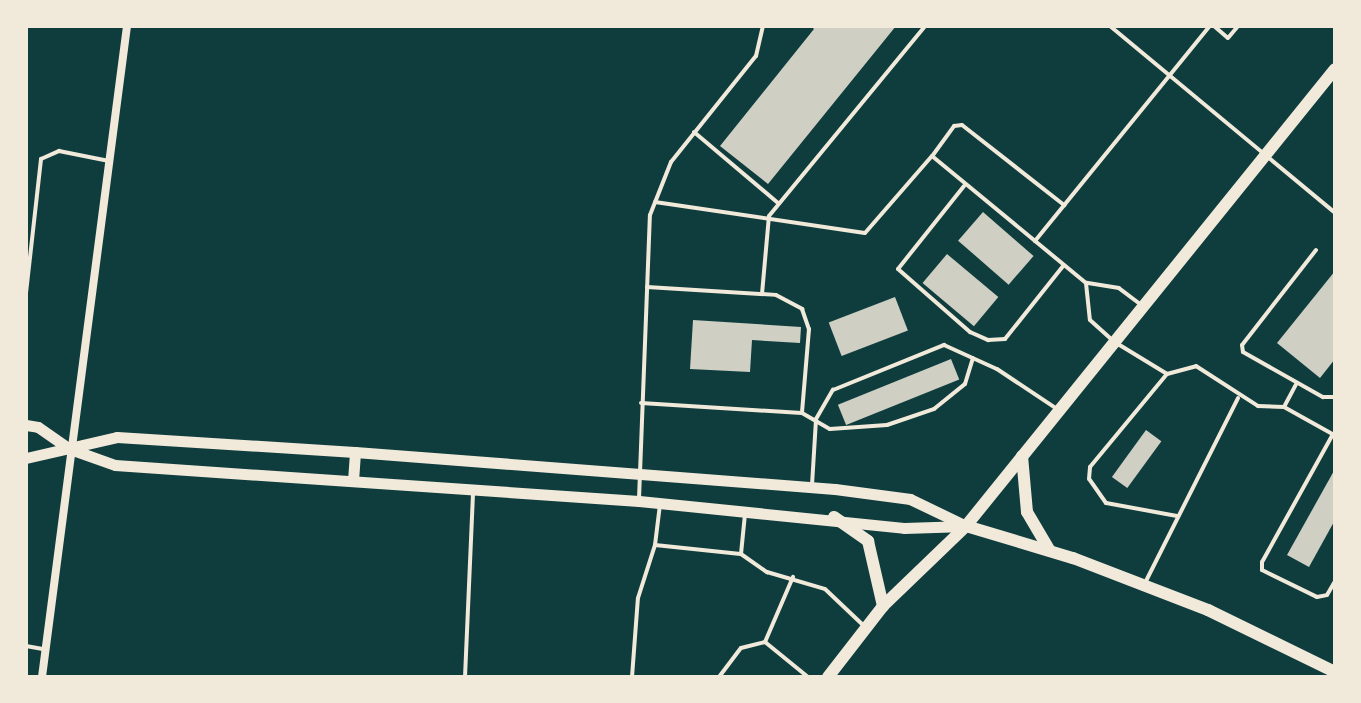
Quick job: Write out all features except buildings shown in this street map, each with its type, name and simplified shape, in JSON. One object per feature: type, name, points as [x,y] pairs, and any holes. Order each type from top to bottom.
[{"type":"main road","points":[[828,677],[883,606],[966,526],[1261,155],[1335,69]]},
{"type":"main road","points":[[26,425],[38,427],[70,449],[115,465],[639,501],[834,517],[904,528],[966,526]]},
{"type":"main road","points":[[26,458],[117,437],[812,487],[910,499],[966,526],[1050,551],[1208,610],[1335,672]]},
{"type":"main road","points":[[353,481],[355,452]]},
{"type":"main road","points":[[1022,456],[1027,512],[1050,551]]},
{"type":"main road","points":[[834,517],[868,541],[883,606]]},
{"type":"street","points":[[42,677],[127,26]]},
{"type":"lane","points":[[639,501],[650,215],[671,162],[756,56],[763,26]]},
{"type":"lane","points":[[762,294],[769,216],[925,26]]},
{"type":"lane","points":[[1110,26],[1261,155],[1335,213]]},
{"type":"lane","points":[[1035,241],[1212,26],[1228,38],[1238,26]]},
{"type":"lane","points":[[655,202],[769,216],[848,235],[865,233],[954,126],[962,125],[1064,205]]},
{"type":"lane","points":[[694,132],[779,203]]},
{"type":"lane","points":[[26,293],[41,159],[59,151],[109,161]]},
{"type":"lane","points":[[932,156],[964,186],[1086,283],[1119,288],[1142,306]]},
{"type":"lane","points":[[964,186],[898,269],[970,332],[988,340],[1005,339],[1063,266]]},
{"type":"lane","points":[[1316,250],[1242,345],[1243,352],[1297,383],[1323,397],[1335,397]]},
{"type":"lane","points":[[1086,283],[1090,320],[1113,341],[1167,374]]},
{"type":"lane","points":[[647,287],[776,295],[802,309],[807,347],[802,413]]},
{"type":"lane","points":[[812,487],[816,419],[833,390],[944,345],[973,358],[1057,409]]},
{"type":"lane","points":[[641,403],[802,413],[830,429],[887,425],[934,409],[965,384],[973,358]]},
{"type":"lane","points":[[1177,516],[1106,503],[1089,479],[1090,467],[1167,374],[1196,366],[1238,398],[1258,406],[1284,407],[1334,435],[1262,562],[1262,570],[1317,597],[1327,595],[1335,581]]},
{"type":"lane","points":[[1284,407],[1297,383]]},
{"type":"lane","points":[[1144,585],[1238,398]]},
{"type":"lane","points":[[465,677],[473,489]]},
{"type":"lane","points":[[632,677],[638,598],[655,545],[660,503]]},
{"type":"lane","points":[[741,554],[745,510]]},
{"type":"lane","points":[[655,545],[741,554],[767,572],[793,577],[825,589],[866,628]]},
{"type":"lane","points":[[765,642],[793,577]]},
{"type":"lane","points":[[719,677],[741,648],[765,642]]},
{"type":"lane","points":[[765,642],[808,677]]},
{"type":"lane","points":[[26,646],[45,650]]}]
